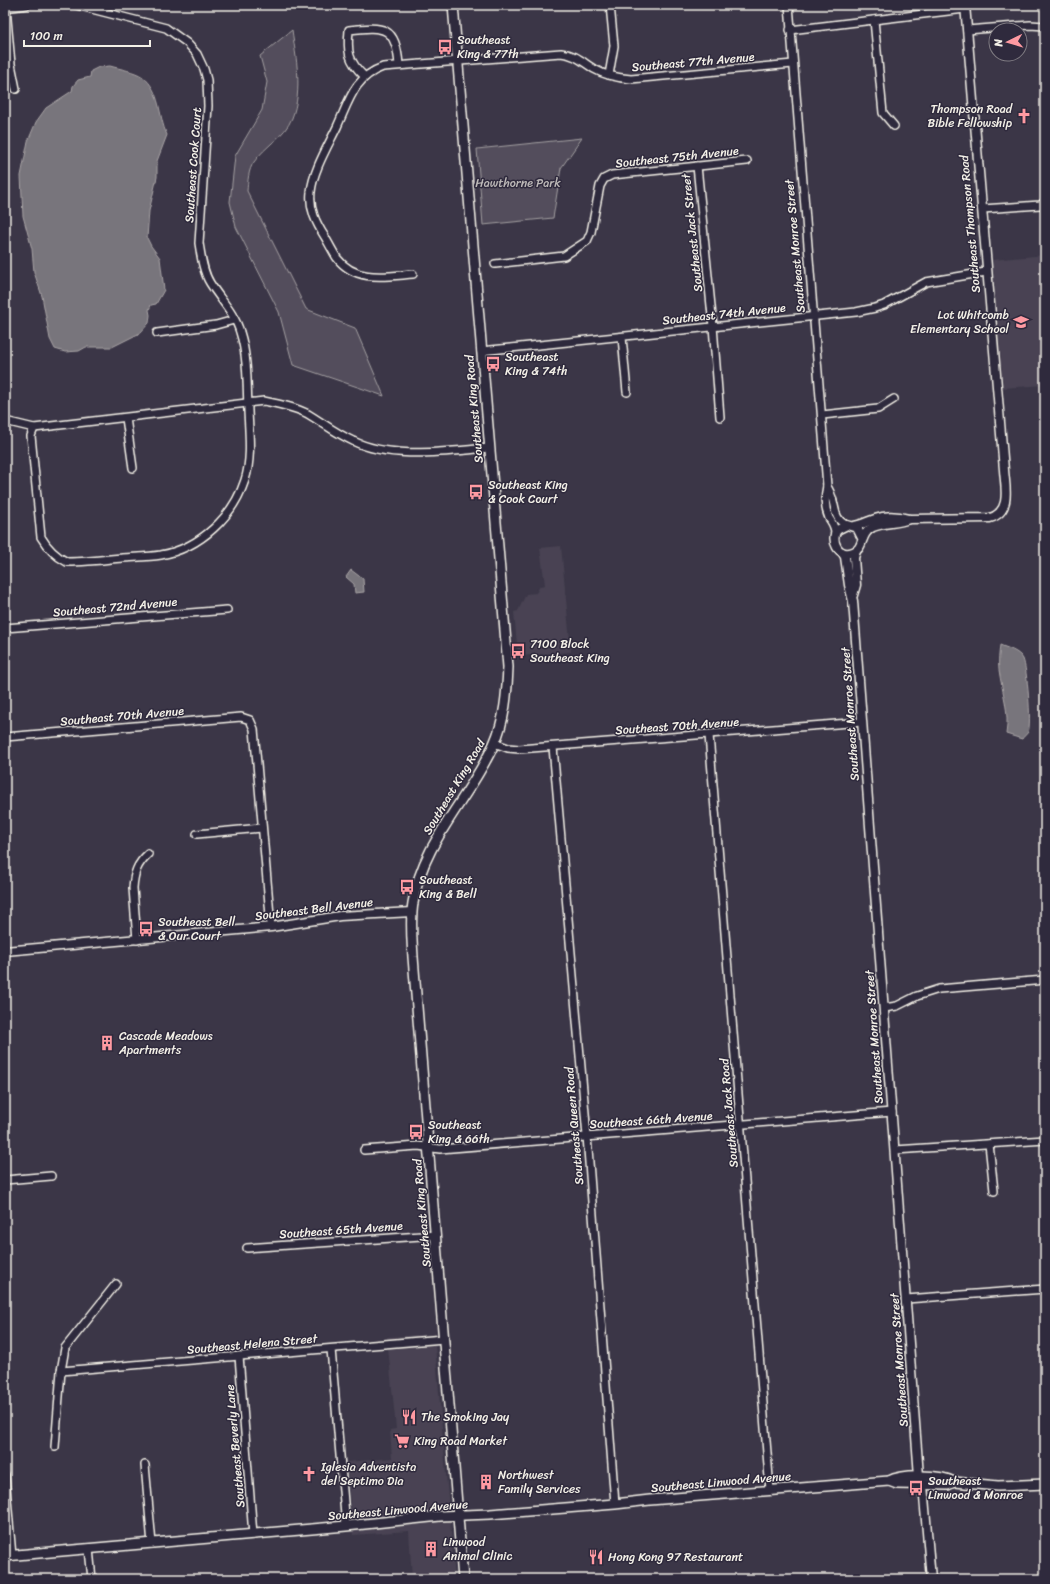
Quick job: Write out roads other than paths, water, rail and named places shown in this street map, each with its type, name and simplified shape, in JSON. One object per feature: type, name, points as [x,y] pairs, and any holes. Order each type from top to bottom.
[{"type":"main road","name":"Southeast King Road","points":[[453,5],[508,667],[507,688],[503,714],[494,743],[482,767],[430,852],[417,884],[412,912],[412,933],[463,1579]]},
{"type":"main road","name":"Southeast Linwood Avenue","points":[[8,1556],[253,1535],[440,1516],[496,1514],[889,1481],[896,1477],[921,1481],[949,1479],[954,1482],[998,1486],[1045,1484]]},
{"type":"street","points":[[16,89],[11,64],[6,8],[27,5]]},
{"type":"street","name":"Southeast Cook Court","points":[[34,428],[31,436],[41,537],[48,549],[67,562],[162,555],[186,547],[203,538],[219,524],[235,504],[245,480],[250,444],[246,365],[243,346],[240,331],[220,296],[209,282],[202,261],[199,243],[208,106],[207,80],[202,64],[197,54],[187,43],[166,28],[76,5]]},
{"type":"street","points":[[609,75],[614,46],[610,5]]},
{"type":"street","name":"Southeast Monroe Street","points":[[789,5],[822,415],[827,486],[825,497],[829,518],[834,524],[835,533]]},
{"type":"street","points":[[790,30],[965,7]]},
{"type":"street","name":"Southeast Thompson Road","points":[[909,519],[994,517],[1001,512],[1005,503],[1006,494],[986,272],[965,7]]},
{"type":"street","points":[[874,20],[883,113],[894,126]]},
{"type":"street","points":[[967,30],[1030,25],[1045,26]]},
{"type":"street","points":[[398,65],[398,50],[389,33],[379,28],[349,30],[347,44],[350,58],[356,68],[364,76],[357,85],[315,176],[311,191],[311,205],[316,222],[337,258],[345,267],[353,272],[366,276],[378,277],[413,274]]},
{"type":"street","name":"Southeast 77th Avenue","points":[[364,76],[372,70],[398,65],[458,62],[561,53],[577,56],[594,68],[609,75],[623,79],[639,79],[793,64]]},
{"type":"street","name":"Southeast 75th Avenue","points":[[495,264],[564,256],[587,241],[591,232],[600,186],[604,179],[612,175],[747,161]]},
{"type":"street","name":"Southeast Jack Street","points":[[697,166],[720,417]]},
{"type":"street","points":[[982,209],[1040,204],[1045,202]]},
{"type":"street","name":"Southeast 74th Avenue","points":[[481,351],[856,312],[875,308],[926,282],[986,272]]},
{"type":"street","points":[[157,333],[216,326],[234,320]]},
{"type":"street","points":[[622,337],[627,392]]},
{"type":"street","points":[[822,415],[878,409],[894,399]]},
{"type":"street","points":[[5,422],[34,428],[264,401],[282,404],[307,414],[353,441],[385,451],[410,452],[490,448]]},
{"type":"street","points":[[126,418],[133,468]]},
{"type":"street","name":"Southeast Monroe Street","points":[[827,486],[832,496],[836,515],[841,522],[851,526]]},
{"type":"street","points":[[899,516],[909,519],[900,523],[886,523],[876,526],[866,532],[856,551],[849,553],[842,552],[835,543],[835,533],[840,527],[851,526],[884,517],[899,516]]},
{"type":"street","points":[[851,526],[860,531],[862,538]]},
{"type":"street","name":"Southeast Monroe Street","points":[[853,595],[856,585],[854,558],[856,551]]},
{"type":"street","name":"Southeast Monroe Street","points":[[842,552],[846,557],[849,585],[853,595],[906,1299],[921,1481],[931,1579]]},
{"type":"street","name":"Southeast 72nd Avenue","points":[[5,628],[228,610]]},
{"type":"street","name":"Southeast 70th Avenue","points":[[5,737],[241,717],[250,720],[254,730],[262,828]]},
{"type":"street","name":"Southeast 70th Avenue","points":[[494,743],[513,749],[553,747],[862,722]]},
{"type":"street","name":"Southeast Jack Road","points":[[709,735],[770,1490]]},
{"type":"street","name":"Southeast Queen Road","points":[[553,747],[615,1504]]},
{"type":"street","points":[[197,834],[262,828],[271,927]]},
{"type":"street","points":[[137,940],[133,881],[139,863],[148,854]]},
{"type":"street","name":"Southeast Bell Avenue","points":[[5,951],[271,927],[340,916],[412,912]]},
{"type":"street","points":[[884,1008],[898,1006],[917,996],[939,989],[1045,980]]},
{"type":"street","name":"Southeast 66th Avenue","points":[[364,1150],[418,1146],[440,1149],[892,1112]]},
{"type":"street","points":[[895,1150],[1045,1140]]},
{"type":"street","points":[[989,1144],[994,1191]]},
{"type":"street","points":[[5,1180],[51,1176]]},
{"type":"street","name":"Southeast 65th Avenue","points":[[247,1248],[436,1235]]},
{"type":"street","points":[[55,1447],[61,1371],[65,1348],[116,1284]]},
{"type":"street","points":[[906,1299],[1045,1289]]},
{"type":"street","name":"Southeast Helena Street","points":[[61,1371],[444,1339]]},
{"type":"street","points":[[331,1349],[346,1526]]},
{"type":"street","name":"Southeast Beverly Lane","points":[[239,1356],[253,1535]]},
{"type":"street","points":[[145,1465],[152,1544]]},
{"type":"street","points":[[5,1475],[8,1556]]},
{"type":"street","points":[[89,1549],[92,1579]]},
{"type":"place","name":"Southeast King & 77th","points":[[445,47]]},
{"type":"place","name":"Thompson Road Bible Fellowship","points":[[1024,116]]},
{"type":"place","name":"Lot Whitcomb Elementary School","points":[[1021,322]]},
{"type":"place","name":"Southeast King & 74th","points":[[493,364]]},
{"type":"place","name":"Southeast King & Cook Court","points":[[476,492]]},
{"type":"place","name":"7100 Block Southeast King","points":[[518,651]]},
{"type":"place","name":"Southeast King & Bell","points":[[407,887]]},
{"type":"place","name":"Southeast Bell & Our Court","points":[[146,929]]},
{"type":"place","name":"Cascade Meadows Apartments","points":[[107,1043]]},
{"type":"place","name":"Southeast King & 66th","points":[[416,1132]]},
{"type":"place","name":"The Smoking Jay","points":[[409,1417]]},
{"type":"place","name":"King Road Market","points":[[402,1441]]},
{"type":"place","name":"Iglesia Adventista del Septimo Dia","points":[[309,1474]]},
{"type":"place","name":"Northwest Family Services","points":[[486,1482]]},
{"type":"place","name":"Southeast Linwood & Monroe","points":[[916,1488]]},
{"type":"place","name":"Linwood Animal Clinic","points":[[431,1549]]},
{"type":"place","name":"Hong Kong 97 Restaurant","points":[[596,1557]]},
{"type":"park label","name":"Hawthorne Park","points":[[518,183]]}]
